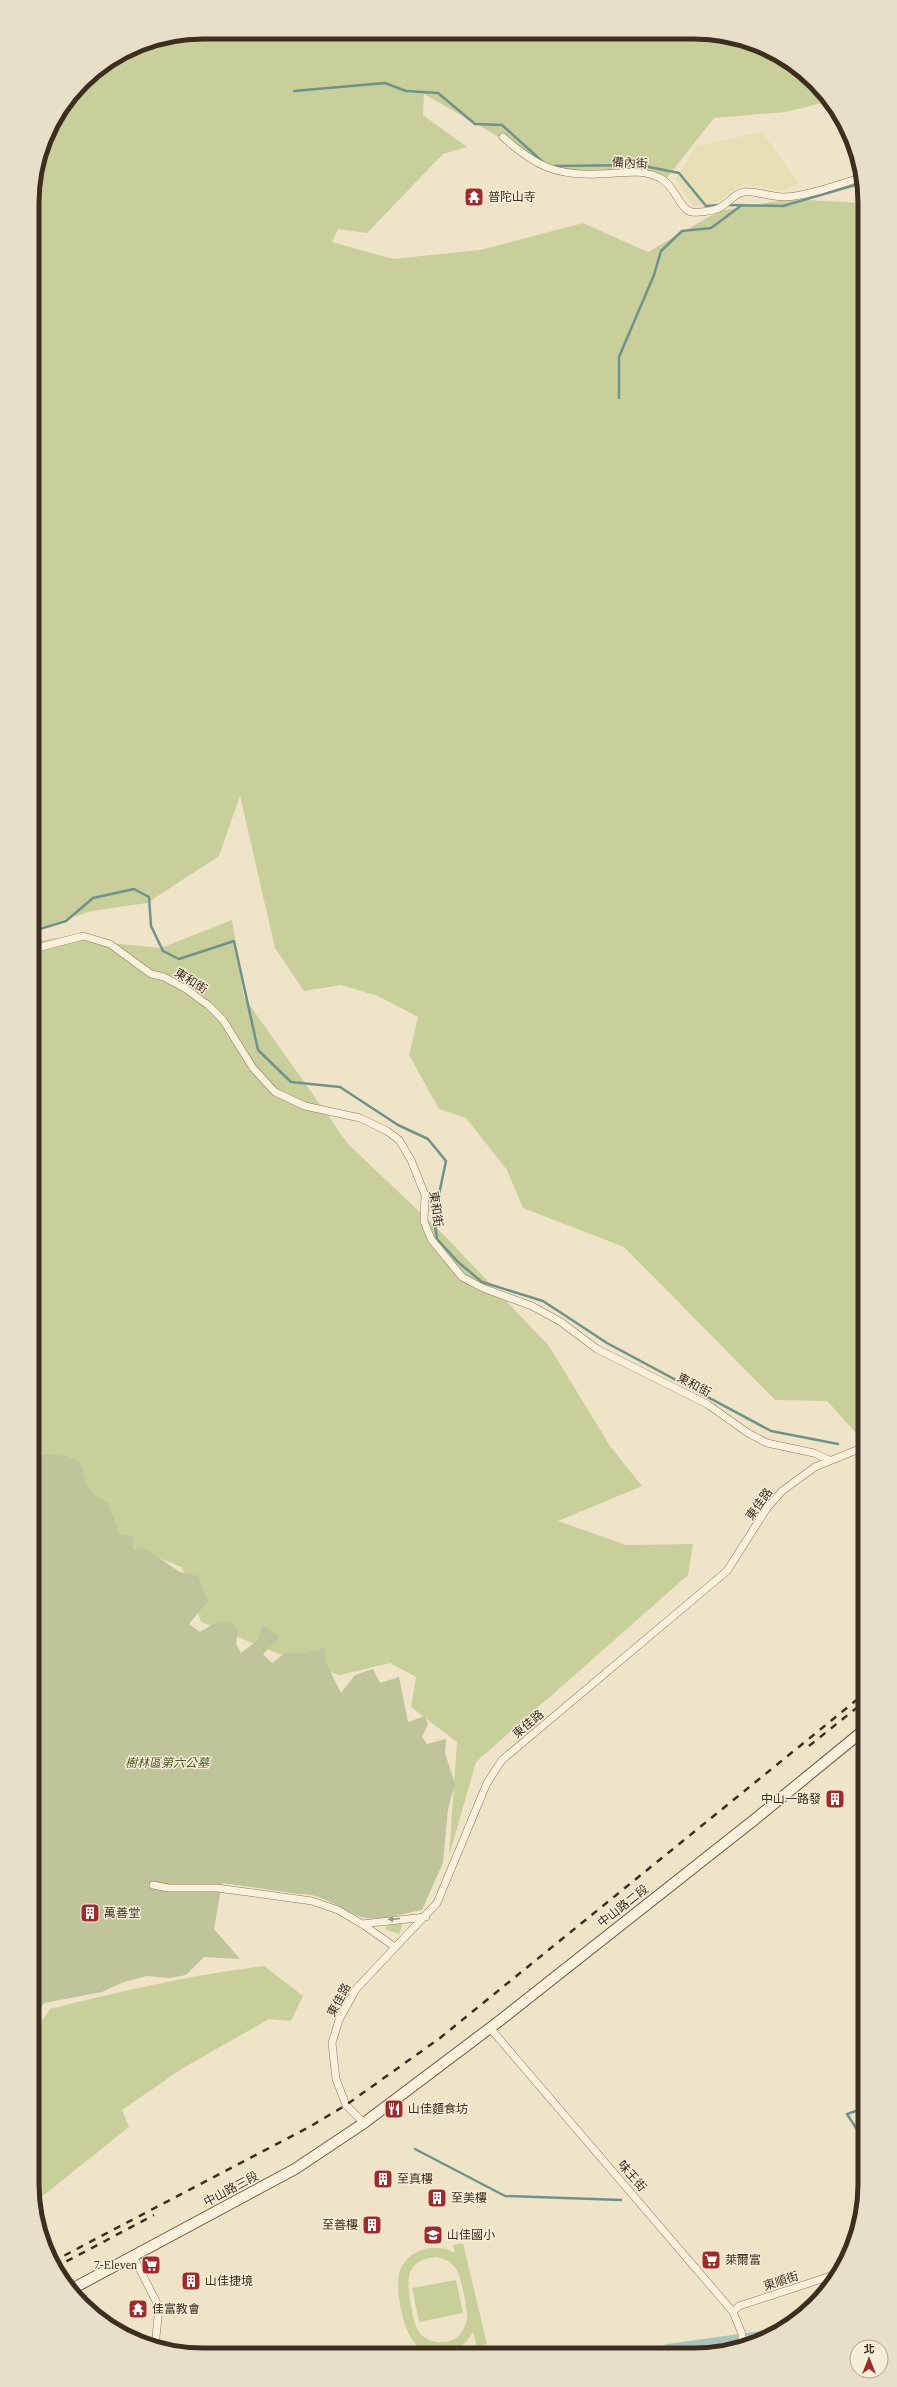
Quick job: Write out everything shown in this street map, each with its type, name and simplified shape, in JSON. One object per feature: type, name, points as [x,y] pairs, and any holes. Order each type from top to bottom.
[{"type":"main road","name":"中山路二段","points":[[396,2099],[490,2028],[754,1820],[858,1735]]},
{"type":"main road","name":"中山路三段","points":[[76,2287],[294,2169],[364,2123],[396,2099]]},
{"type":"street","name":"備內街","points":[[503,137],[526,158],[558,172],[598,174],[621,172],[647,173],[661,178],[672,186],[683,208],[691,212],[719,208],[744,191],[784,197],[856,178]]},
{"type":"street","name":"東和街","points":[[39,948],[83,936],[110,944],[151,974],[164,977],[186,989],[208,1005],[222,1020],[253,1068],[274,1092],[305,1106],[360,1118],[386,1131],[399,1140],[411,1160],[425,1195],[424,1221],[431,1239],[462,1277],[483,1288],[532,1306],[561,1322],[597,1349],[707,1404],[767,1443],[814,1453],[829,1460]]},
{"type":"street","name":"東佳路","points":[[364,2123],[346,2105],[336,2079],[332,2043],[339,2020],[356,1989],[395,1947],[426,1917],[437,1903],[488,1783],[502,1760],[726,1571],[767,1508],[782,1491],[815,1466],[858,1449]]},
{"type":"street","points":[[153,1885],[168,1888],[217,1888],[312,1901],[338,1910],[362,1924],[395,1947]]},
{"type":"street","points":[[362,1924],[426,1917]]},
{"type":"street","name":"味王街","points":[[490,2028],[733,2312],[742,2334],[742,2340]]},
{"type":"street","points":[[133,2256],[159,2307],[156,2341]]},
{"type":"street","name":"東順街","points":[[733,2312],[739,2306],[829,2277]]},
{"type":"shaded area","points":[[762,132],[799,184],[782,191],[744,184],[717,202],[693,207],[676,178],[697,146]]},
{"type":"green space","points":[[192,39],[705,39],[726,42],[757,51],[794,73],[810,87],[824,103],[786,112],[714,118],[666,179],[609,172],[546,170],[492,133],[424,94],[423,115],[467,147],[443,154],[367,233],[338,229],[332,242],[393,259],[480,250],[583,223],[648,252],[719,211],[789,199],[858,203],[858,1432],[856,1433],[827,1401],[775,1400],[624,1247],[523,1208],[507,1170],[466,1118],[439,1109],[409,1055],[418,1017],[378,996],[341,985],[304,991],[275,948],[240,796],[219,856],[147,903],[92,911],[44,926],[39,926],[39,192],[42,171],[51,140],[73,103],[87,87],[103,73],[140,51],[171,42]]},
{"type":"green space","points":[[232,920],[244,997],[348,1144],[444,1235],[549,1346],[610,1446],[642,1486],[558,1521],[626,1545],[693,1544],[688,1575],[476,1762],[449,1856],[457,1742],[411,1707],[416,1677],[390,1663],[340,1675],[294,1660],[201,1622],[182,1567],[115,1541],[39,1449],[39,941],[80,934],[110,943],[161,948]]},
{"type":"green space","name":"樹林區第六公墓","points":[[39,1453],[66,1456],[80,1462],[88,1486],[95,1495],[107,1502],[120,1535],[133,1536],[133,1549],[144,1548],[180,1572],[198,1576],[208,1601],[189,1624],[200,1632],[215,1623],[231,1622],[238,1629],[236,1644],[241,1653],[259,1639],[262,1625],[280,1637],[263,1654],[272,1663],[285,1653],[304,1653],[325,1648],[326,1663],[341,1693],[355,1675],[373,1669],[380,1683],[399,1677],[408,1722],[425,1716],[428,1724],[422,1737],[427,1744],[446,1739],[445,1753],[455,1784],[448,1809],[443,1863],[422,1910],[391,1916],[367,1918],[353,1914],[331,1902],[307,1894],[222,1883],[214,1929],[240,1959],[204,1957],[186,1975],[169,1978],[147,1976],[124,1982],[102,1992],[44,2003],[39,2011]]},
{"type":"green space","points":[[401,1924],[402,1927],[399,1934],[385,1929],[388,1925]]},
{"type":"green space","points":[[264,1966],[303,1996],[291,2021],[269,2019],[183,2068],[122,2110],[129,2127],[39,2199],[39,2024],[50,2009],[156,1984]]},
{"type":"green space","points":[[463,2243],[487,2344],[477,2347],[473,2332],[467,2341],[458,2348],[420,2348],[413,2341],[408,2333],[401,2311],[398,2288],[400,2270],[410,2257],[416,2252],[424,2249],[440,2248],[455,2253],[453,2245]],"holes":[[[436,2257],[447,2261],[456,2269],[460,2278],[464,2293],[467,2319],[464,2328],[457,2337],[446,2342],[440,2342],[428,2339],[419,2332],[411,2306],[409,2280],[410,2273],[418,2262]]]},
{"type":"green space","points":[[456,2280],[463,2313],[419,2322],[412,2288]]},
{"type":"waterway","points":[[294,91],[385,83],[406,91],[438,93],[475,124],[502,125],[544,163]]},
{"type":"waterway","points":[[554,166],[639,165],[679,173],[706,206],[719,205]]},
{"type":"waterway","points":[[728,205],[783,206],[857,184]]},
{"type":"waterway","points":[[619,398],[619,357],[654,275],[661,251],[682,231],[711,228],[742,205]]},
{"type":"waterway","points":[[39,929],[66,921],[93,898],[134,889],[149,897],[151,926],[163,951],[179,959],[234,941],[258,1050],[291,1082],[340,1087],[398,1125],[428,1139],[446,1161],[434,1218],[437,1239],[458,1262],[482,1282],[543,1301],[607,1343],[771,1431],[838,1444]]},
{"type":"waterway","points":[[858,2110],[847,2114],[858,2131]]},
{"type":"waterway","points":[[415,2149],[505,2196],[621,2200]]},
{"type":"waterway","points":[[697,2348],[734,2343]]},
{"type":"railway","points":[[57,2259],[311,2126],[346,2105],[440,2038],[858,1699]]},
{"type":"railway","points":[[809,1746],[858,1707]]},
{"type":"railway","points":[[60,2265],[154,2215]]},
{"type":"place","name":"普陀山寺","points":[[474,197]]},
{"type":"place","name":"中山一路發","points":[[835,1799]]},
{"type":"place","name":"萬善堂","points":[[90,1913]]},
{"type":"place","name":"山佳麵食坊","points":[[394,2109]]},
{"type":"place","name":"至真樓","points":[[383,2179]]},
{"type":"place","name":"至美樓","points":[[437,2198]]},
{"type":"place","name":"至善樓","points":[[372,2225]]},
{"type":"place","name":"山佳國小","points":[[433,2235]]},
{"type":"place","name":"萊爾富","points":[[711,2260]]},
{"type":"place","name":"7-Eleven","points":[[151,2265]]},
{"type":"place","name":"山佳捷境","points":[[191,2281]]},
{"type":"place","name":"佳富教會","points":[[138,2309]]}]
